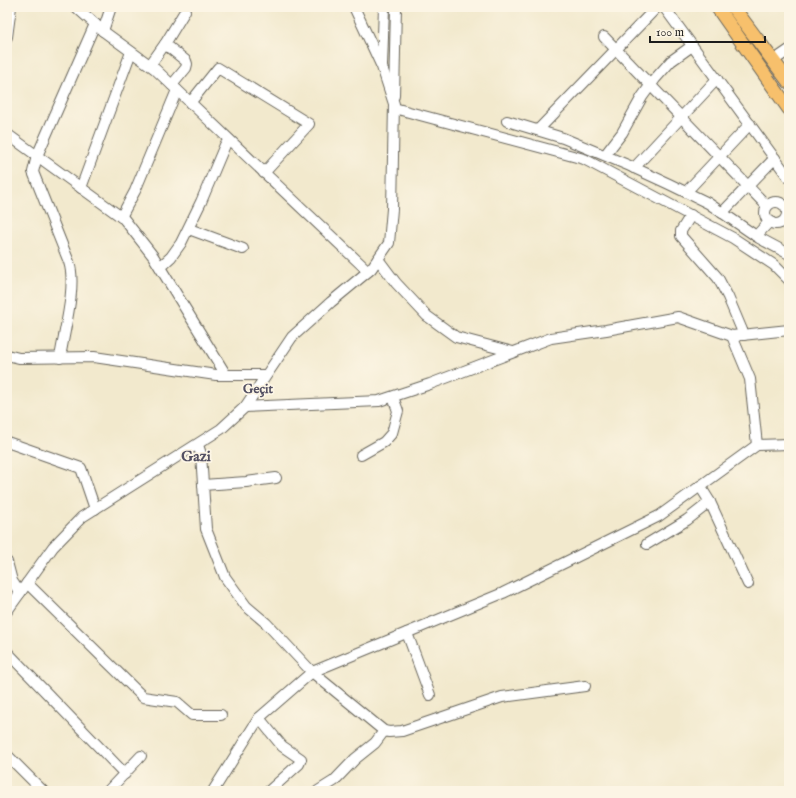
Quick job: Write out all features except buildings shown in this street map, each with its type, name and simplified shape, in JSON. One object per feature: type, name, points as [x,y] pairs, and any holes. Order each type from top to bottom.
[{"type":"main road","points":[[717,7],[789,109]]},
{"type":"main road","points":[[733,7],[789,82]]},
{"type":"street","points":[[7,37],[11,7]]},
{"type":"street","points":[[76,7],[103,31],[150,65],[368,271]]},
{"type":"street","points":[[103,31],[111,7]]},
{"type":"street","points":[[354,7],[382,67],[394,106]]},
{"type":"street","points":[[382,67],[384,7]]},
{"type":"street","points":[[7,611],[53,547],[82,517],[221,430],[245,407],[292,338],[331,302],[368,271],[389,243],[392,209],[396,7]]},
{"type":"street","points":[[538,130],[657,7]]},
{"type":"street","points":[[664,7],[789,178]]},
{"type":"street","points":[[150,65],[185,11]]},
{"type":"street","points":[[60,358],[72,288],[72,275],[69,262],[33,172],[37,156],[95,24]]},
{"type":"street","points":[[604,37],[768,206]]},
{"type":"street","points":[[121,217],[135,191],[174,87],[186,68],[186,61],[165,44]]},
{"type":"street","points":[[605,156],[622,133],[650,85],[672,62],[692,46]]},
{"type":"street","points":[[773,61],[789,50]]},
{"type":"street","points":[[81,188],[132,52]]},
{"type":"street","points":[[190,103],[218,68],[309,124],[264,173]]},
{"type":"street","points":[[634,168],[717,79]]},
{"type":"street","points":[[394,106],[584,159],[734,238],[774,265],[789,280]]},
{"type":"street","points":[[507,121],[563,138],[686,192],[708,203],[756,236],[789,254]]},
{"type":"street","points":[[686,192],[750,124]]},
{"type":"street","points":[[7,134],[121,217],[153,256],[226,375]]},
{"type":"street","points":[[160,267],[171,257],[181,244],[214,173],[225,145],[229,140]]},
{"type":"street","points":[[722,213],[774,158]]},
{"type":"street","points":[[776,202],[787,203],[787,222],[770,222],[765,213],[768,206],[776,202]]},
{"type":"street","points":[[691,215],[681,231],[681,236],[718,278],[728,297],[744,335]]},
{"type":"street","points":[[756,236],[770,222]]},
{"type":"street","points":[[189,229],[243,249]]},
{"type":"street","points":[[378,258],[396,283],[427,316],[456,336],[513,352]]},
{"type":"street","points":[[245,407],[379,401],[430,384],[551,338],[678,317],[732,336],[789,330]]},
{"type":"street","points":[[732,336],[750,379],[757,445]]},
{"type":"street","points":[[7,355],[19,358],[94,358],[216,375],[266,375]]},
{"type":"street","points":[[361,455],[384,442],[392,433],[398,411],[393,397]]},
{"type":"street","points":[[7,442],[81,468],[94,509]]},
{"type":"street","points":[[213,791],[259,718],[312,672],[503,593],[659,516],[757,445],[789,444]]},
{"type":"street","points":[[198,445],[201,454],[206,529],[225,576],[246,606],[266,623],[312,672],[384,731],[402,731],[502,697],[585,686]]},
{"type":"street","points":[[203,486],[276,478]]},
{"type":"street","points":[[700,486],[710,502],[748,584]]},
{"type":"street","points":[[647,544],[687,520],[710,502]]},
{"type":"street","points":[[7,562],[12,581],[20,592]]},
{"type":"street","points":[[27,583],[143,697],[177,702],[192,715],[221,715]]},
{"type":"street","points":[[407,633],[430,695]]},
{"type":"street","points":[[7,652],[125,774]]},
{"type":"street","points":[[259,718],[282,746],[301,759],[299,764],[270,791]]},
{"type":"street","points":[[318,791],[334,781],[355,759],[375,743],[384,731]]},
{"type":"street","points":[[7,755],[43,791]]},
{"type":"street","points":[[108,791],[142,756]]},
{"type":"district","name":"Geçit","points":[[258,388]]},
{"type":"district","name":"Gazi","points":[[196,456]]}]
